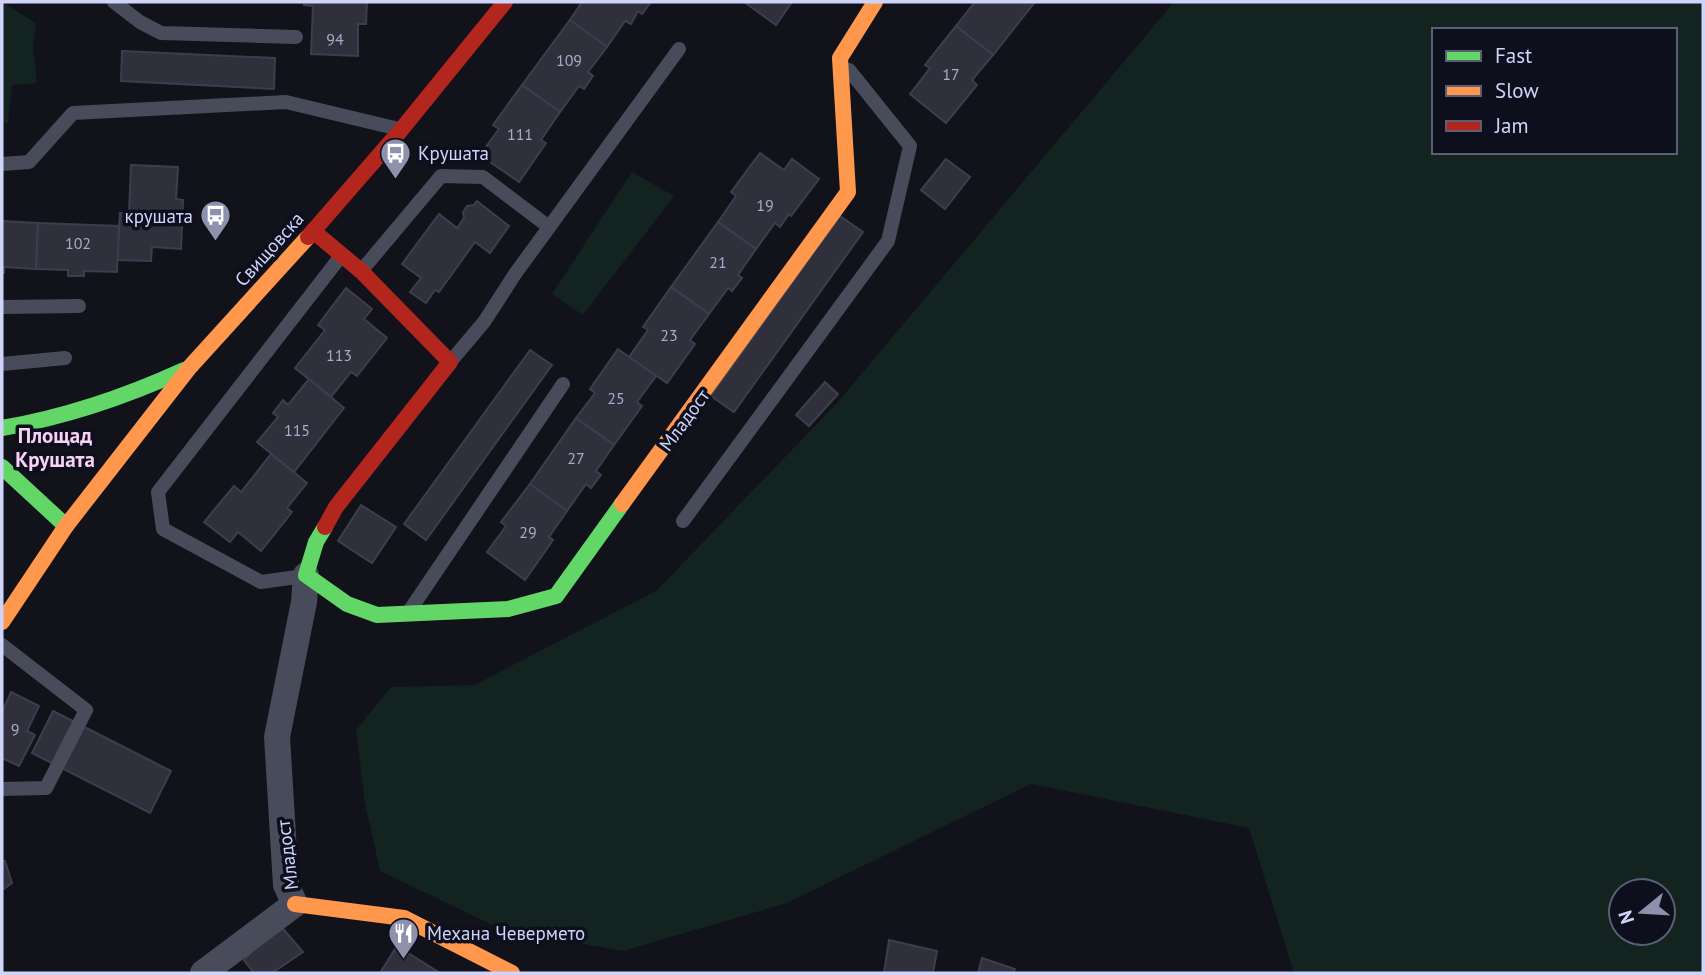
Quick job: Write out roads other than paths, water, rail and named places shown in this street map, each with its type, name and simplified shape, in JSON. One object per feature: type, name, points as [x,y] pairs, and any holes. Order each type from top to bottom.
[{"type":"street","name":"Свищовска","points":[[2,622],[66,526],[190,368],[401,130],[505,2]]},
{"type":"street","points":[[840,58],[875,2]]},
{"type":"street","name":"Младост","points":[[306,575],[346,604],[377,615],[508,609],[556,596],[848,192],[840,58]]},
{"type":"street","points":[[313,231],[361,271],[450,362]]},
{"type":"street","name":"Младост","points":[[450,362],[335,506],[316,542],[306,575],[304,602],[277,737],[286,885],[295,904],[404,918],[512,973]]},
{"type":"street","points":[[2,428],[60,419],[94,409],[190,368]]},
{"type":"street","points":[[2,467],[66,526]]},
{"type":"street","points":[[203,973],[295,904]]},
{"type":"lane","points":[[114,2],[140,22],[161,33],[296,37]]},
{"type":"lane","points":[[450,362],[484,322],[549,227],[679,49]]},
{"type":"lane","points":[[683,521],[888,241],[910,146],[840,58]]},
{"type":"lane","points":[[2,164],[29,162],[74,113],[286,102],[401,130]]},
{"type":"lane","points":[[361,271],[441,176],[483,177],[549,227]]},
{"type":"lane","points":[[306,575],[261,582],[163,529],[159,492],[342,255]]},
{"type":"lane","points":[[2,307],[79,306]]},
{"type":"lane","points":[[2,365],[65,358]]},
{"type":"lane","points":[[407,614],[563,384]]},
{"type":"lane","points":[[2,645],[86,710],[46,788],[2,789]]},
{"type":"place","name":"Крушата","points":[[395,180]]},
{"type":"place","name":"крушата","points":[[216,243]]},
{"type":"place","name":"Механа Чевермето","points":[[404,960]]},
{"type":"district","name":"Площад Крушата","points":[[55,448]]}]
